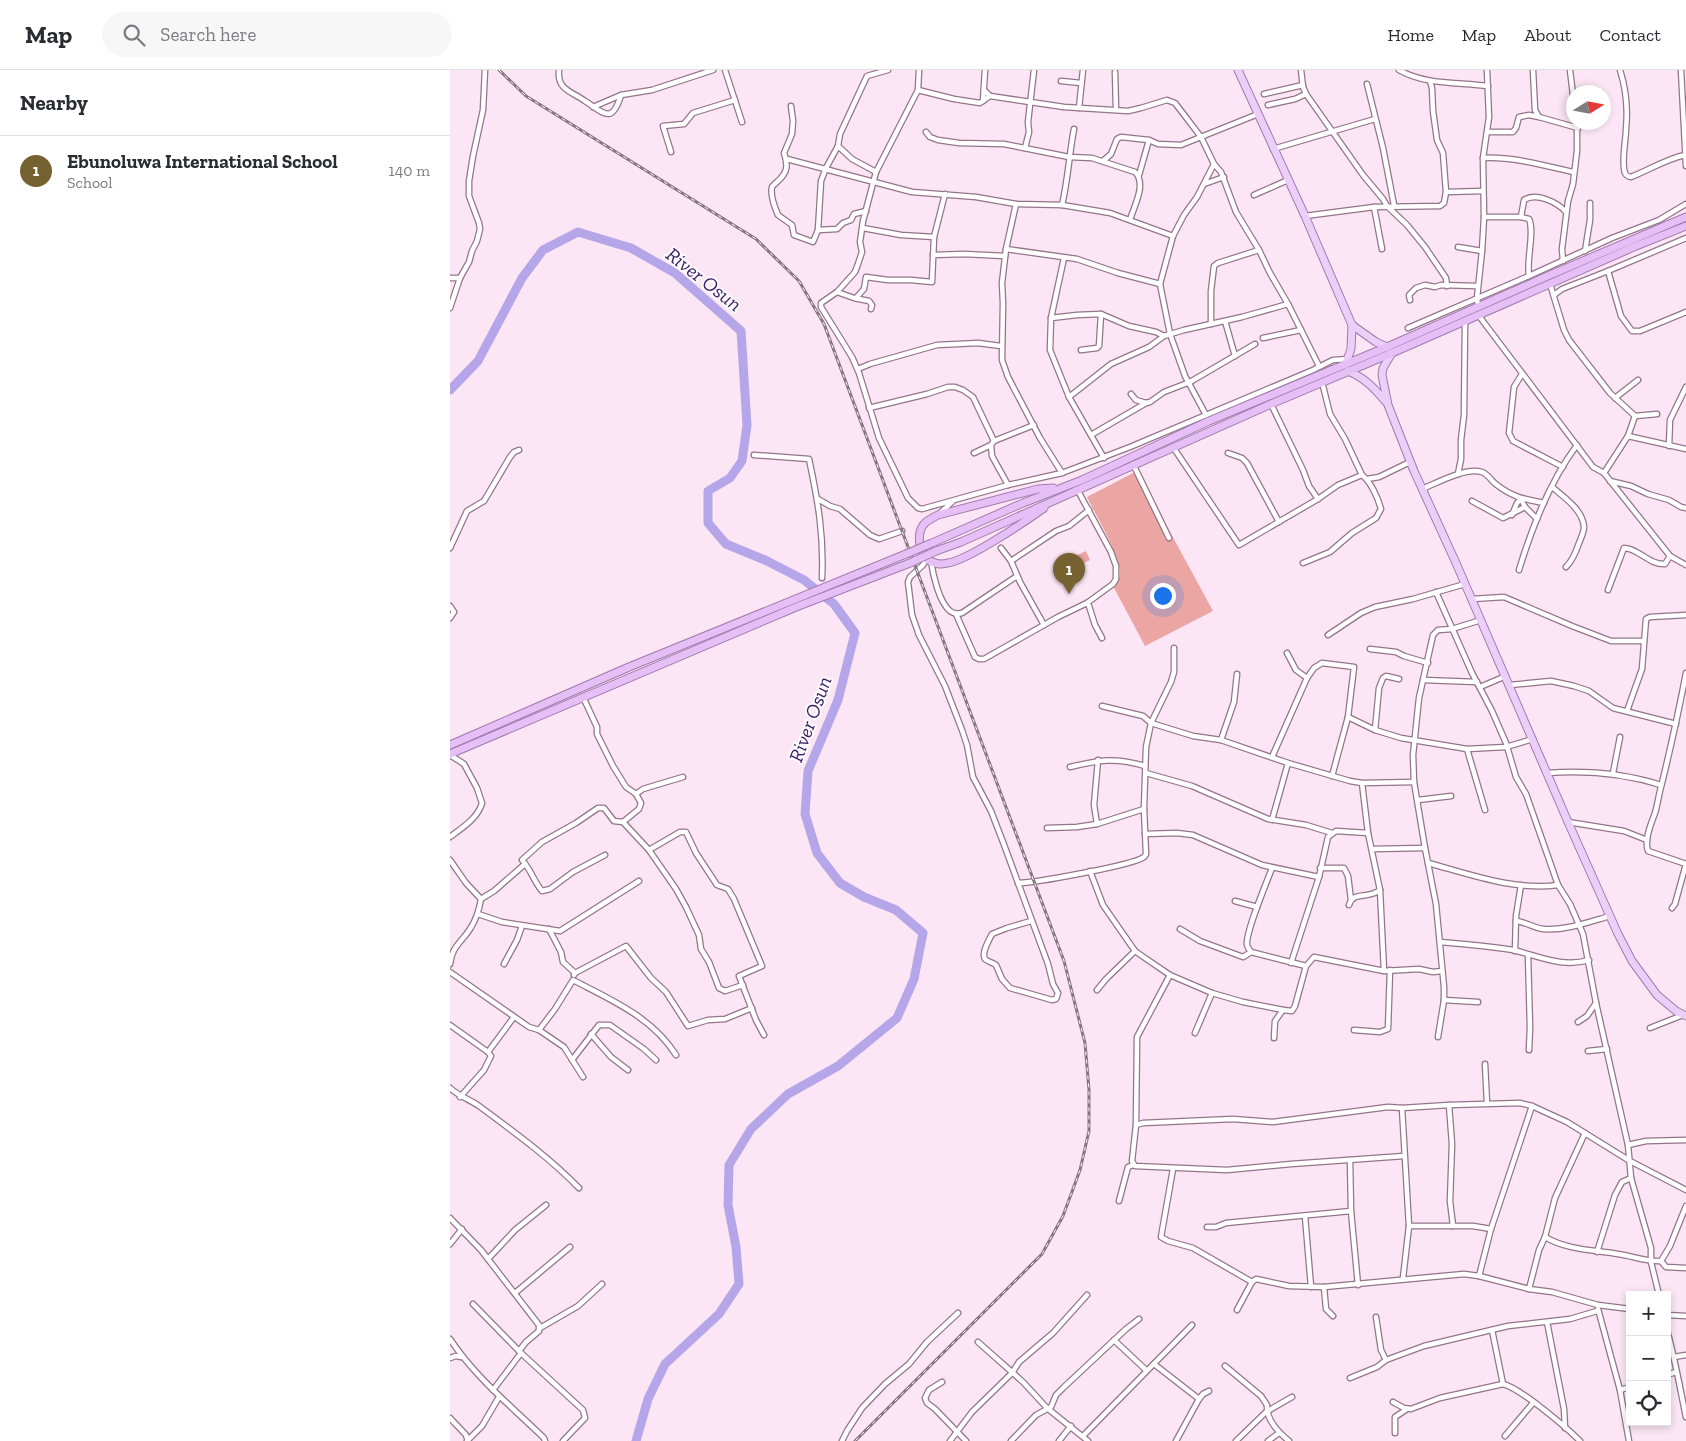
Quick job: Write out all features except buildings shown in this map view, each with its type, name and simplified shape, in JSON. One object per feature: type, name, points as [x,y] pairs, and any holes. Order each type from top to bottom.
[{"type":"highway","points":[[450,754],[1112,466],[1209,421],[1347,361],[1387,347],[1576,260],[1686,217]]},
{"type":"highway","points":[[846,582],[910,562],[961,542],[1133,464],[1686,226]]},
{"type":"highway","points":[[1651,232],[1655,239]]},
{"type":"highway","points":[[1056,499],[1036,514],[970,554],[950,563],[936,564],[929,560],[919,542],[920,532],[925,523],[938,515],[1038,489],[1061,488]]},
{"type":"highway","points":[[450,745],[629,667],[794,604]]},
{"type":"main road","points":[[1238,70],[1305,216],[1352,325],[1351,349],[1347,361]]},
{"type":"main road","points":[[1352,325],[1376,342],[1387,347]]},
{"type":"main road","points":[[1392,354],[1383,368],[1382,375],[1388,404],[1410,462],[1510,685],[1568,822],[1626,950],[1645,980],[1657,994],[1685,1016]]},
{"type":"main road","points":[[1348,372],[1362,377],[1388,404]]},
{"type":"street","points":[[450,308],[480,229],[469,196],[469,181],[472,156],[484,110],[485,70]]},
{"type":"street","points":[[559,70],[558,76],[562,85],[598,111],[609,114],[617,109],[621,95]]},
{"type":"street","points":[[593,106],[621,95],[652,90],[713,70]]},
{"type":"street","points":[[725,70],[742,122]]},
{"type":"street","points":[[791,106],[792,134],[785,150],[787,169],[772,190],[778,215],[792,225],[794,236],[814,242],[818,230],[822,181],[826,168],[838,146],[840,134],[867,76],[888,70]]},
{"type":"street","points":[[919,70],[918,90],[873,181],[860,239],[862,252],[855,272],[838,292],[820,303],[858,369],[879,438],[913,505],[922,509],[1008,485],[1062,473],[1104,458],[1337,358],[1347,361]]},
{"type":"street","points":[[983,101],[985,70]]},
{"type":"street","points":[[1025,148],[1029,132],[1028,122],[1034,70]]},
{"type":"street","points":[[1078,108],[1083,70]]},
{"type":"street","points":[[1301,70],[1306,94],[1350,159],[1387,206],[1407,225],[1425,247],[1446,278],[1447,286]]},
{"type":"street","points":[[1399,70],[1410,76],[1430,81],[1488,86]]},
{"type":"street","points":[[1478,306],[1476,298],[1484,217],[1483,158],[1489,117],[1487,70]]},
{"type":"street","points":[[1533,70],[1535,110],[1539,117]]},
{"type":"street","points":[[1570,70],[1572,85]]},
{"type":"street","points":[[1620,70],[1624,82],[1627,114],[1624,154],[1624,172],[1626,175],[1631,177],[1685,155]]},
{"type":"street","points":[[1681,70],[1686,166]]},
{"type":"street","points":[[1115,72],[1116,109]]},
{"type":"street","points":[[1061,81],[1081,83]]},
{"type":"street","points":[[1305,216],[1394,205],[1440,206],[1444,204],[1446,192],[1443,153],[1437,140],[1430,81]]},
{"type":"street","points":[[1432,88],[1440,82]]},
{"type":"street","points":[[1367,84],[1385,157],[1394,205]]},
{"type":"street","points":[[1264,94],[1303,85]]},
{"type":"street","points":[[918,90],[980,103],[990,96]]},
{"type":"street","points":[[984,90],[990,96],[1078,108],[1134,110],[1170,100],[1175,103],[1201,138],[1214,164],[1224,178],[1236,212],[1288,304],[1318,366]]},
{"type":"street","points":[[1268,105],[1295,99],[1306,94]]},
{"type":"street","points":[[670,152],[663,126],[684,124],[694,113],[735,100]]},
{"type":"street","points":[[1104,161],[1111,154],[1117,139],[1121,136],[1149,140],[1158,144],[1181,145],[1258,114]]},
{"type":"street","points":[[1488,132],[1513,132],[1519,117],[1529,115],[1566,123]]},
{"type":"street","points":[[1273,149],[1375,119]]},
{"type":"street","points":[[1062,205],[1069,171],[1068,157],[1074,129]]},
{"type":"street","points":[[1563,261],[1562,249],[1566,212],[1574,172],[1578,130]]},
{"type":"street","points":[[926,132],[933,139],[948,142],[1004,144],[1068,157],[1092,158],[1135,172],[1139,176],[1141,183],[1130,220]]},
{"type":"street","points":[[1139,176],[1149,140]]},
{"type":"street","points":[[838,146],[852,159],[876,172]]},
{"type":"street","points":[[1483,158],[1527,162],[1574,172]]},
{"type":"street","points":[[787,159],[912,192],[945,194],[1016,204],[1062,205],[1110,213],[1173,236]]},
{"type":"street","points":[[1206,415],[1190,382],[1185,376],[1170,334],[1160,284],[1173,236],[1214,164]]},
{"type":"street","points":[[1203,185],[1224,178]]},
{"type":"street","points":[[1254,195],[1288,180]]},
{"type":"street","points":[[1446,192],[1483,192]]},
{"type":"street","points":[[856,298],[864,289],[866,277],[932,282],[934,236],[945,194]]},
{"type":"street","points":[[1521,217],[1524,200],[1528,198],[1539,198],[1556,204],[1566,212]]},
{"type":"street","points":[[1586,251],[1590,203]]},
{"type":"street","points":[[1016,204],[1006,249],[1002,283],[1002,360],[1004,369],[1048,452],[1062,473]]},
{"type":"street","points":[[1408,328],[1563,261],[1576,260],[1586,251],[1612,238],[1659,220],[1686,204]]},
{"type":"street","points":[[1374,207],[1382,250]]},
{"type":"street","points":[[818,230],[837,228],[851,220],[854,214],[866,211]]},
{"type":"street","points":[[854,214],[863,221]]},
{"type":"street","points":[[1484,217],[1521,217],[1530,219],[1529,276]]},
{"type":"street","points":[[863,228],[901,235],[934,236]]},
{"type":"street","points":[[1554,295],[1562,289],[1686,238]]},
{"type":"street","points":[[1458,247],[1482,251]]},
{"type":"street","points":[[1006,249],[1076,259],[1118,274],[1160,284]]},
{"type":"street","points":[[1211,324],[1211,291],[1214,266],[1259,250]]},
{"type":"street","points":[[934,255],[1005,256]]},
{"type":"street","points":[[1064,258],[1051,318],[1050,350],[1069,397],[1104,458]]},
{"type":"street","points":[[1608,271],[1621,316],[1632,331],[1640,331],[1686,312]]},
{"type":"street","points":[[450,278],[460,278]]},
{"type":"street","points":[[1550,284],[1564,330],[1569,340],[1615,398],[1636,416],[1657,414]]},
{"type":"street","points":[[1410,300],[1409,295],[1419,286],[1477,286]]},
{"type":"street","points":[[838,292],[871,302],[871,309]]},
{"type":"street","points":[[1069,397],[1110,364],[1149,347],[1164,336],[1288,304]]},
{"type":"street","points":[[1051,318],[1101,314],[1129,326],[1156,332],[1164,336]]},
{"type":"street","points":[[1081,350],[1097,348],[1099,346],[1101,314]]},
{"type":"street","points":[[1479,316],[1593,467],[1604,473],[1670,556],[1686,565]]},
{"type":"street","points":[[1225,321],[1235,356]]},
{"type":"street","points":[[1458,474],[1464,415],[1465,322]]},
{"type":"street","points":[[1264,338],[1301,330]]},
{"type":"street","points":[[858,369],[936,345],[978,344],[1001,346]]},
{"type":"street","points":[[1091,435],[1150,402],[1164,392],[1190,382],[1255,344]]},
{"type":"street","points":[[1522,374],[1514,387],[1509,433],[1513,441],[1563,467]]},
{"type":"street","points":[[1615,398],[1638,380]]},
{"type":"street","points":[[1322,382],[1330,414],[1345,439],[1362,475],[1370,479],[1410,462]]},
{"type":"street","points":[[869,408],[955,387],[969,393],[992,443],[992,456],[1008,485]]},
{"type":"street","points":[[1669,446],[1670,420],[1686,387]]},
{"type":"street","points":[[1132,394],[1136,400],[1146,403]]},
{"type":"street","points":[[1271,404],[1309,486],[1318,499]]},
{"type":"street","points":[[1604,473],[1628,436],[1636,416]]},
{"type":"street","points":[[974,453],[1034,425]]},
{"type":"street","points":[[1628,436],[1686,449]]},
{"type":"street","points":[[1519,570],[1528,539],[1544,503],[1577,445]]},
{"type":"street","points":[[1173,447],[1237,544],[1240,545],[1345,481],[1362,475]]},
{"type":"street","points":[[450,548],[467,511],[484,501],[510,457],[519,450]]},
{"type":"street","points":[[1228,453],[1242,458],[1247,463],[1279,522]]},
{"type":"street","points":[[754,455],[809,459],[822,528],[822,578]]},
{"type":"street","points":[[1133,464],[1169,538]]},
{"type":"street","points":[[1422,489],[1458,474],[1483,472],[1496,485],[1521,499],[1544,503]]},
{"type":"street","points":[[1303,563],[1330,552],[1352,533],[1376,518],[1381,510],[1370,485],[1370,479]]},
{"type":"street","points":[[1610,480],[1631,486],[1686,508]]},
{"type":"street","points":[[1552,487],[1572,504],[1584,529],[1573,560],[1566,567]]},
{"type":"street","points":[[1031,920],[992,934],[987,944],[984,958],[986,961],[996,965],[1002,979],[1010,988],[1052,1000],[1056,999],[1058,993],[1053,984],[1048,964],[1018,883],[991,811],[973,777],[962,730],[945,686],[919,635],[912,615],[908,582],[910,577],[929,560],[937,586],[946,605],[956,614],[975,657],[979,659],[984,659],[1044,624],[1087,603],[1113,584],[1117,573],[1111,552],[1078,489]]},
{"type":"street","points":[[818,499],[830,506],[840,508],[870,535],[879,539],[902,530]]},
{"type":"street","points":[[1521,499],[1525,507],[1537,519]]},
{"type":"street","points":[[1512,515],[1516,503],[1521,499]]},
{"type":"street","points":[[938,515],[953,501]]},
{"type":"street","points":[[1472,501],[1501,518],[1506,518],[1525,507]]},
{"type":"street","points":[[1011,560],[1056,531],[1069,526],[1089,510]]},
{"type":"street","points":[[1001,548],[1011,560],[1017,576],[1044,624]]},
{"type":"street","points":[[1608,590],[1624,548],[1662,565],[1666,564],[1670,556]]},
{"type":"street","points":[[956,614],[962,613],[1017,576]]},
{"type":"street","points":[[1328,635],[1361,613],[1375,607],[1465,584]]},
{"type":"street","points":[[1436,592],[1506,743],[1516,777],[1526,794],[1558,885],[1570,904],[1579,924],[1628,1144],[1631,1178],[1651,1248],[1651,1262],[1658,1291]]},
{"type":"street","points":[[1472,599],[1504,597],[1611,641],[1644,640]]},
{"type":"street","points":[[1087,603],[1102,638]]},
{"type":"street","points":[[450,606],[454,612],[450,618]]},
{"type":"street","points":[[1627,711],[1642,669],[1647,617],[1686,615]]},
{"type":"street","points":[[1438,1037],[1444,1000],[1440,942],[1414,782],[1414,741],[1419,698],[1428,663],[1432,635],[1438,630],[1452,629],[1481,620]]},
{"type":"street","points":[[1018,883],[1041,881],[1090,871],[1142,859],[1146,854],[1144,809],[1146,747],[1152,723],[1174,672],[1174,648]]},
{"type":"street","points":[[1370,649],[1396,652],[1428,663]]},
{"type":"street","points":[[1287,653],[1296,670],[1307,678]]},
{"type":"street","points":[[1272,757],[1307,678],[1319,663],[1354,667],[1348,717],[1332,776]]},
{"type":"street","points":[[1672,908],[1675,904],[1686,864],[1648,851],[1647,840],[1660,797],[1686,672]]},
{"type":"street","points":[[1221,740],[1234,702],[1237,674]]},
{"type":"street","points":[[1375,730],[1379,688],[1383,678],[1386,676],[1399,679]]},
{"type":"street","points":[[1480,687],[1506,676]]},
{"type":"street","points":[[1423,680],[1477,682]]},
{"type":"street","points":[[1510,685],[1551,681],[1574,686],[1589,691],[1613,708],[1676,724]]},
{"type":"street","points":[[583,697],[597,727],[597,734],[613,766],[626,787],[636,794],[641,804],[639,809],[623,822]]},
{"type":"street","points":[[1102,706],[1143,716],[1152,723],[1193,736],[1221,740],[1332,776],[1362,783],[1414,782]]},
{"type":"street","points":[[1348,717],[1375,730],[1414,741],[1467,749],[1506,747],[1533,739]]},
{"type":"street","points":[[1613,773],[1620,737]]},
{"type":"street","points":[[1467,749],[1485,810]]},
{"type":"street","points":[[450,754],[464,764],[477,788],[482,803],[478,812],[465,826],[450,837]]},
{"type":"street","points":[[1070,767],[1098,760],[1120,760],[1144,766]]},
{"type":"street","points":[[1097,824],[1094,805],[1098,760]]},
{"type":"street","points":[[1272,820],[1288,763]]},
{"type":"street","points":[[1547,773],[1568,771],[1613,773],[1640,778],[1661,785]]},
{"type":"street","points":[[1146,773],[1192,786],[1258,816],[1272,820],[1306,825],[1332,833],[1343,831],[1368,833]]},
{"type":"street","points":[[636,794],[643,789],[683,777]]},
{"type":"street","points":[[1354,1030],[1380,1032],[1388,1029],[1387,970],[1380,890],[1368,833],[1362,783]]},
{"type":"street","points":[[1418,800],[1450,796]]},
{"type":"street","points":[[605,855],[573,872],[550,889],[542,891],[535,882],[530,868],[522,860],[534,848],[576,824],[598,808],[604,808],[614,821],[623,822],[649,850],[676,889],[699,935],[701,949],[709,962],[719,988],[725,991],[743,985]]},
{"type":"street","points":[[1047,828],[1097,824],[1144,809]]},
{"type":"street","points":[[1568,822],[1624,831],[1647,840]]},
{"type":"street","points":[[649,850],[680,832],[686,832],[700,861],[717,885],[728,889],[762,966],[739,976],[764,1035]]},
{"type":"street","points":[[1145,834],[1176,833],[1193,835],[1246,859],[1272,868],[1319,877]]},
{"type":"street","points":[[1291,963],[1319,877],[1328,837],[1332,833]]},
{"type":"street","points":[[1372,849],[1424,848]]},
{"type":"street","points":[[450,860],[481,900]]},
{"type":"street","points":[[1428,863],[1488,879],[1521,885],[1558,885]]},
{"type":"street","points":[[450,964],[453,950],[478,914],[481,900],[525,864]]},
{"type":"street","points":[[1272,868],[1247,939],[1248,948],[1251,952],[1306,966]]},
{"type":"street","points":[[1320,868],[1344,868],[1348,876],[1350,902],[1359,896],[1370,896],[1380,890]]},
{"type":"street","points":[[1090,871],[1103,906],[1135,951],[1170,975],[1212,993],[1243,1002],[1292,1011],[1306,966],[1311,958],[1317,957],[1387,970],[1419,969],[1433,972],[1442,971]]},
{"type":"street","points":[[478,914],[502,922],[560,931],[639,881]]},
{"type":"street","points":[[1515,951],[1516,921],[1521,885]]},
{"type":"street","points":[[1235,901],[1257,908]]},
{"type":"street","points":[[1516,921],[1523,921],[1544,929],[1579,924],[1610,916]]},
{"type":"street","points":[[504,964],[522,926]]},
{"type":"street","points":[[549,929],[561,952],[563,962],[575,973]]},
{"type":"street","points":[[1180,930],[1200,941],[1242,957],[1251,952]]},
{"type":"street","points":[[1440,942],[1515,951],[1539,958],[1573,963],[1588,960]]},
{"type":"street","points":[[539,1030],[555,1009],[573,980],[575,973],[626,946],[650,978],[666,992],[688,1026],[708,1020],[725,1019],[752,1008]]},
{"type":"street","points":[[1097,990],[1135,951]]},
{"type":"street","points":[[1528,955],[1529,1050]]},
{"type":"street","points":[[450,972],[529,1027],[539,1030],[564,1047],[583,1077]]},
{"type":"street","points":[[1133,1165],[1136,1125],[1137,1037],[1170,975]]},
{"type":"street","points":[[573,980],[622,1004],[654,1028],[676,1055]]},
{"type":"street","points":[[1195,1033],[1212,993]]},
{"type":"street","points":[[1444,1000],[1478,1002]]},
{"type":"street","points":[[1578,1022],[1587,1016],[1596,1003]]},
{"type":"street","points":[[1274,1038],[1275,1021],[1283,1010]]},
{"type":"street","points":[[1650,1028],[1685,1016]]},
{"type":"street","points":[[488,1052],[514,1017]]},
{"type":"street","points":[[450,1025],[491,1056],[484,1070],[460,1097]]},
{"type":"street","points":[[572,1060],[599,1025],[610,1025],[656,1060]]},
{"type":"street","points":[[592,1034],[611,1056],[628,1070]]},
{"type":"street","points":[[1588,1051],[1607,1049]]},
{"type":"street","points":[[1484,1064],[1487,1103]]},
{"type":"street","points":[[450,1088],[460,1097],[474,1102],[521,1136],[559,1167],[579,1188]]},
{"type":"street","points":[[1136,1125],[1142,1122],[1233,1119],[1273,1122],[1388,1107],[1520,1103],[1532,1106],[1567,1122],[1630,1161],[1686,1190]]},
{"type":"street","points":[[1449,1105],[1452,1144],[1450,1201],[1453,1226]]},
{"type":"street","points":[[1479,1276],[1492,1228],[1532,1106]]},
{"type":"street","points":[[1402,1108],[1409,1226],[1403,1278]]},
{"type":"street","points":[[1529,1289],[1555,1198],[1585,1133]]},
{"type":"street","points":[[1628,1144],[1646,1141],[1686,1140]]},
{"type":"street","points":[[1119,1201],[1128,1168],[1133,1165],[1172,1169],[1227,1170],[1404,1156]]},
{"type":"street","points":[[1350,1160],[1351,1211],[1358,1285]]},
{"type":"street","points":[[1172,1169],[1160,1237],[1194,1248],[1252,1282]]},
{"type":"street","points":[[1597,1252],[1615,1195],[1622,1182],[1631,1178]]},
{"type":"street","points":[[488,1259],[515,1230],[546,1205]]},
{"type":"street","points":[[1661,1261],[1670,1246],[1686,1206]]},
{"type":"street","points":[[1207,1227],[1216,1227],[1226,1223],[1351,1211]]},
{"type":"street","points":[[1305,1216],[1311,1287]]},
{"type":"street","points":[[450,1218],[488,1259],[540,1328]]},
{"type":"street","points":[[1409,1226],[1474,1226],[1492,1228]]},
{"type":"street","points":[[450,1244],[462,1229]]},
{"type":"street","points":[[1545,1237],[1554,1242],[1597,1252],[1618,1254],[1651,1262],[1661,1261]]},
{"type":"street","points":[[515,1293],[570,1247]]},
{"type":"street","points":[[1661,1261],[1666,1267],[1686,1268]]},
{"type":"street","points":[[1237,1310],[1252,1282],[1256,1279],[1289,1286],[1324,1287],[1358,1285],[1403,1278],[1464,1274],[1529,1289],[1552,1292],[1598,1305],[1626,1308]]},
{"type":"street","points":[[492,1390],[526,1342],[540,1328],[578,1306],[602,1284]]},
{"type":"street","points":[[1324,1287],[1326,1309],[1332,1316]]},
{"type":"street","points":[[950,1441],[972,1412],[1012,1373],[1019,1362],[1053,1333],[1087,1295]]},
{"type":"street","points":[[473,1304],[520,1352],[585,1413],[585,1418],[564,1441]]},
{"type":"street","points":[[1598,1305],[1597,1311],[1620,1390],[1629,1441]]},
{"type":"street","points":[[1350,1378],[1386,1360],[1424,1346],[1524,1324],[1570,1319],[1597,1311]]},
{"type":"street","points":[[842,1441],[862,1408],[885,1384],[909,1364],[927,1342],[958,1313]]},
{"type":"street","points":[[1671,1315],[1686,1316]]},
{"type":"street","points":[[1376,1317],[1381,1350],[1386,1360]]},
{"type":"street","points":[[1010,1441],[1036,1414],[1051,1407],[1056,1395],[1114,1340],[1140,1320]]},
{"type":"street","points":[[1547,1322],[1564,1409],[1565,1428]]},
{"type":"street","points":[[1083,1436],[1192,1325]]},
{"type":"street","points":[[1492,1330],[1503,1384]]},
{"type":"street","points":[[1669,1336],[1685,1403],[1686,1417]]},
{"type":"street","points":[[450,1339],[462,1357],[492,1390],[545,1441]]},
{"type":"street","points":[[1114,1340],[1146,1370]]},
{"type":"street","points":[[978,1342],[1047,1408],[1088,1441]]},
{"type":"street","points":[[1674,1357],[1686,1356]]},
{"type":"street","points":[[450,1358],[462,1357]]},
{"type":"street","points":[[1154,1364],[1199,1399]]},
{"type":"street","points":[[1225,1366],[1261,1396],[1267,1405],[1266,1412],[1279,1433],[1288,1441]]},
{"type":"street","points":[[1671,1374],[1676,1372]]},
{"type":"street","points":[[942,1382],[928,1390],[924,1398],[966,1441]]},
{"type":"street","points":[[1395,1433],[1395,1417],[1407,1409],[1440,1398],[1503,1384],[1533,1403],[1580,1441]]},
{"type":"street","points":[[1620,1390],[1626,1388]]},
{"type":"street","points":[[1176,1441],[1199,1399],[1209,1391]]},
{"type":"street","points":[[467,1441],[482,1426],[499,1397]]},
{"type":"street","points":[[1236,1441],[1266,1412],[1292,1397]]},
{"type":"street","points":[[1393,1402],[1407,1409]]},
{"type":"street","points":[[1505,1436],[1533,1403]]},
{"type":"street","points":[[450,1418],[466,1435],[467,1441]]},
{"type":"street","points":[[1059,1441],[1071,1426]]},
{"type":"street","points":[[1268,1441],[1279,1433]]},
{"type":"shaded area","points":[[1137,471],[1213,611],[1145,646],[1113,586],[1119,577],[1119,565],[1112,546],[1087,497]]},
{"type":"shaded area","points":[[1086,551],[1090,560],[1076,567],[1071,558]]},
{"type":"waterway","name":"River Osun","points":[[450,390],[478,361],[522,278],[543,250],[578,232],[631,248],[675,273],[741,331],[747,425],[742,461],[730,478],[708,491],[708,523],[726,544],[765,560],[804,580],[834,604],[855,633],[838,700],[808,771],[805,814],[817,853],[840,883],[864,897],[896,910],[923,933],[914,979],[897,1018],[838,1066],[788,1094],[751,1129],[729,1165],[728,1205],[736,1247],[739,1284],[719,1314],[665,1364],[648,1399],[636,1441]]},
{"type":"railway","points":[[499,70],[526,96],[756,239],[799,281],[824,324],[1064,961],[1085,1043],[1089,1090],[1089,1131],[1080,1170],[1063,1216],[1042,1254],[855,1441]]},
{"type":"place","name":"Ebunoluwa International School","points":[[1069,594]]}]
